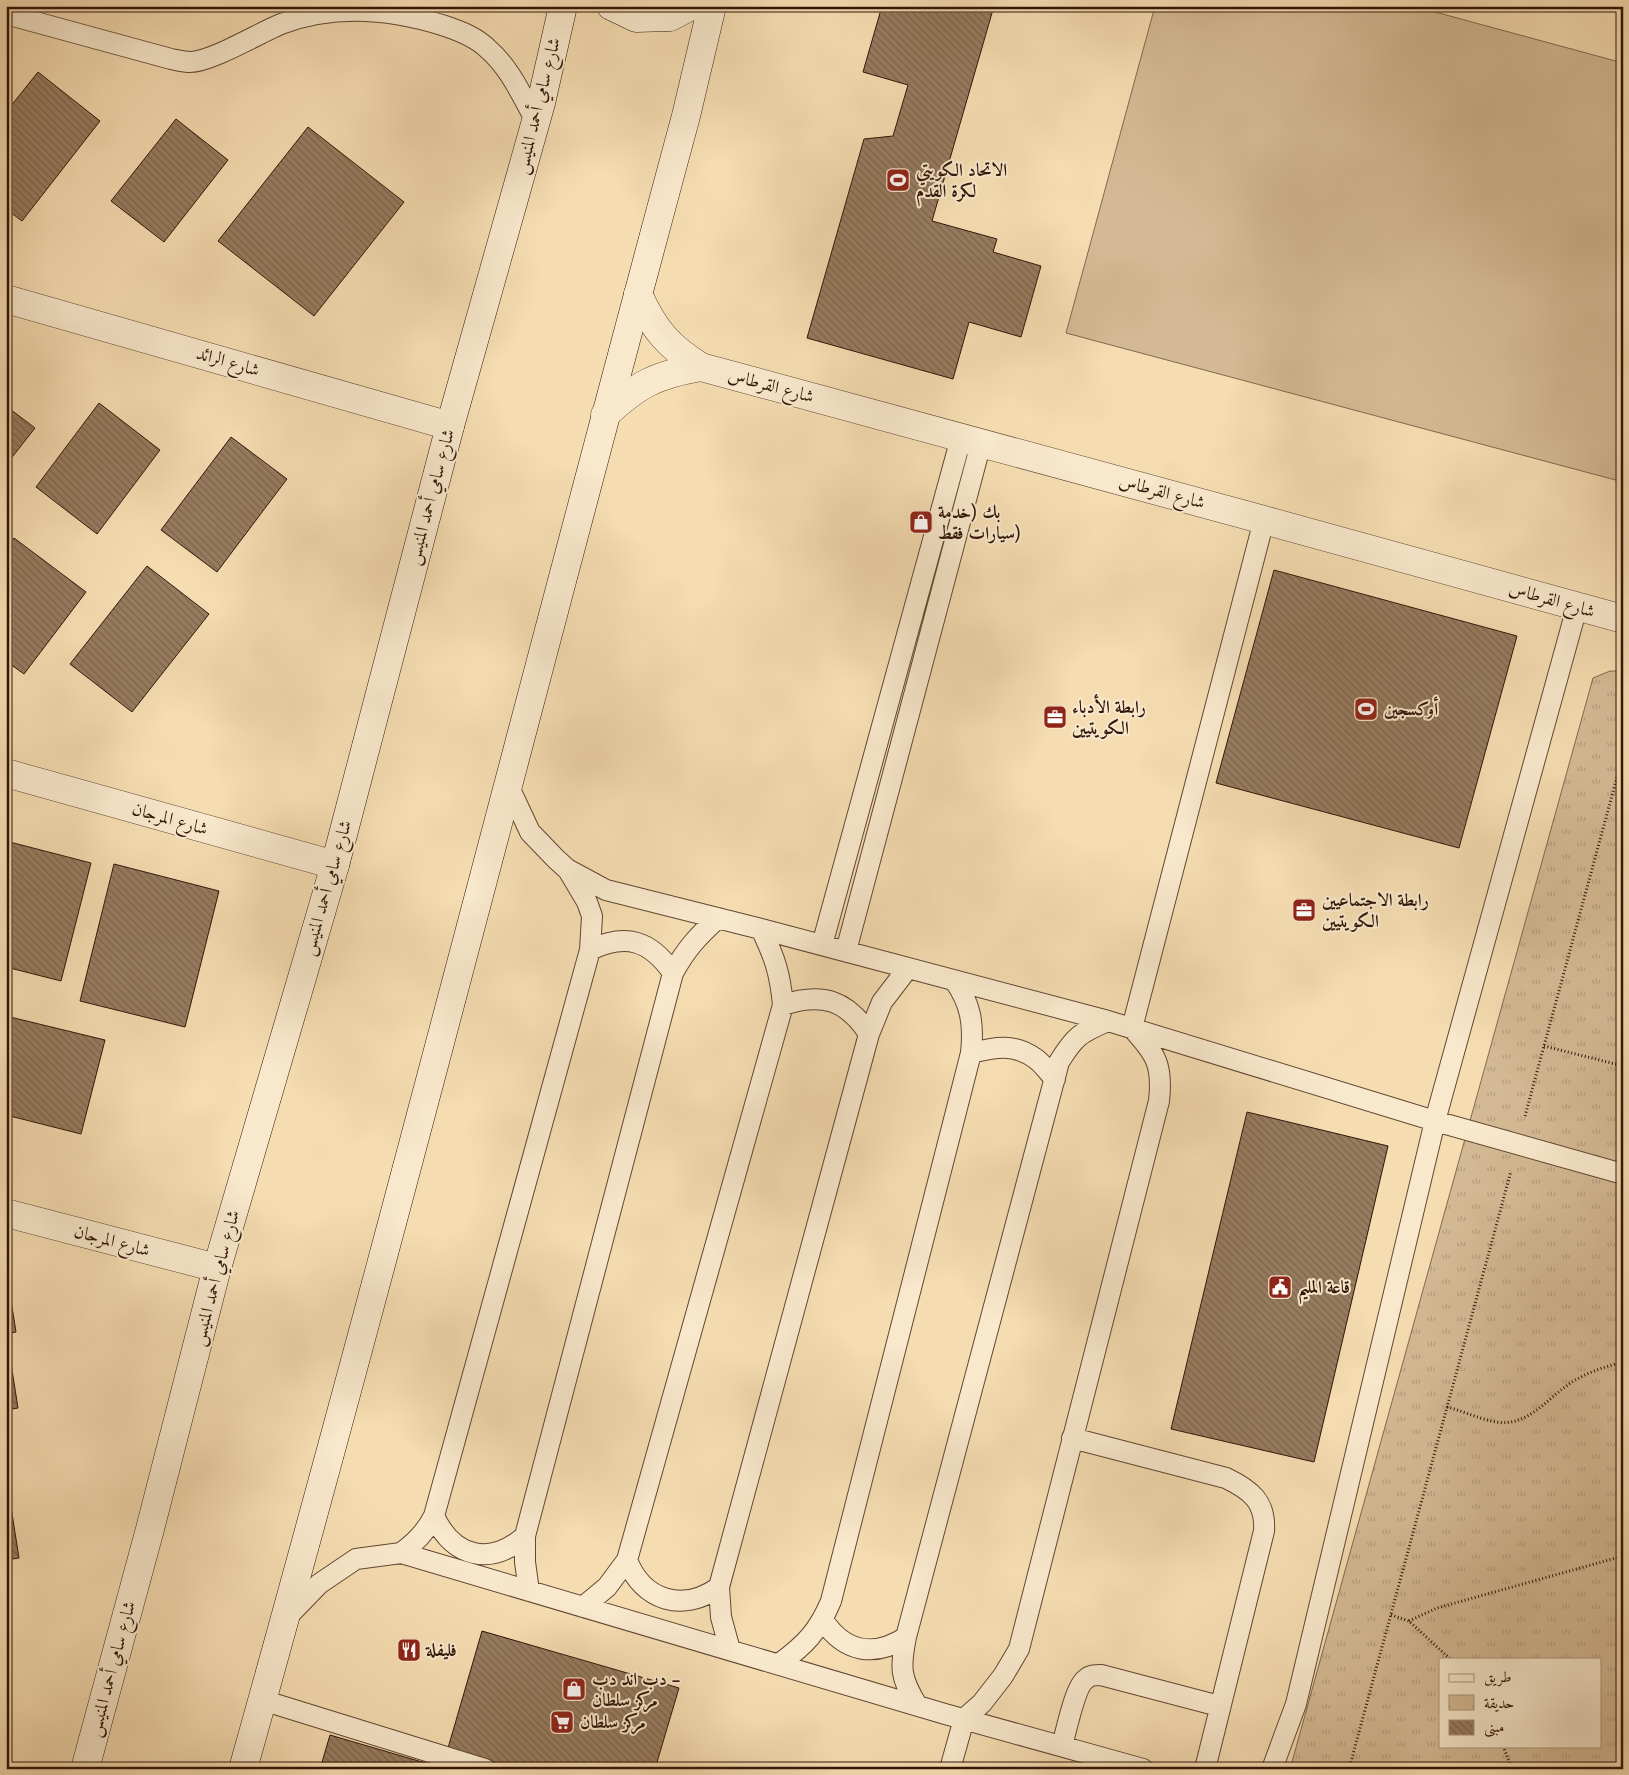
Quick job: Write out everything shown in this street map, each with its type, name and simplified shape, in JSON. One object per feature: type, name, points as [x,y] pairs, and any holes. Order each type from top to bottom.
[{"type":"main road","name":"شارع سامي أحمد المنيس","points":[[85,1769],[150,1530],[217,1268],[335,865],[450,426],[536,121],[563,6]]},
{"type":"main road","points":[[611,6],[636,18],[670,17],[691,6]]},
{"type":"main road","points":[[243,1769],[286,1618],[686,116],[712,6]]},
{"type":"main road","name":"شارع القرطاس","points":[[638,294],[648,317],[662,337],[680,354],[701,367],[1623,620]]},
{"type":"main road","name":"شارع الرائد","points":[[6,299],[450,426]]},
{"type":"main road","name":"شارع القرطاس","points":[[605,415],[625,396],[648,382],[673,372],[701,367]]},
{"type":"main road","name":"شارع المرجان","points":[[6,773],[335,865]]},
{"type":"main road","name":"شارع المرجان","points":[[6,1213],[217,1268]]},
{"type":"lane","points":[[6,14],[171,59],[192,62],[216,54],[284,15],[362,11],[415,12],[464,32],[488,48],[505,68],[536,121]]},
{"type":"lane","points":[[822,945],[971,440]]},
{"type":"lane","points":[[846,952],[971,440]]},
{"type":"lane","points":[[1132,1028],[1264,520]]},
{"type":"lane","points":[[1272,1769],[1296,1704],[1436,1121],[1577,607]]},
{"type":"lane","points":[[508,785],[530,832],[567,869],[606,890],[1108,1021],[1436,1121],[1623,1174]]},
{"type":"lane","points":[[401,1553],[414,1543],[434,1516],[590,950],[592,916],[587,902],[567,869]]},
{"type":"lane","points":[[529,1591],[525,1562],[526,1536],[673,973],[697,936],[718,918]]},
{"type":"lane","points":[[583,1607],[606,1587],[627,1560],[783,1005],[779,972],[761,929]]},
{"type":"lane","points":[[590,950],[605,943],[621,940],[636,943],[652,949],[664,959],[673,973]]},
{"type":"lane","points":[[730,1650],[721,1617],[719,1587],[869,1034],[882,1002],[908,968]]},
{"type":"lane","points":[[779,1664],[810,1638],[823,1620],[831,1601],[971,1053],[973,1035],[970,1010],[964,994],[954,980]]},
{"type":"lane","points":[[783,1005],[799,1000],[816,998],[832,1001],[847,1008],[860,1020],[869,1034]]},
{"type":"lane","points":[[917,1705],[904,1682],[901,1664],[906,1637],[1059,1062],[1071,1043],[1091,1029],[1108,1021]]},
{"type":"lane","points":[[950,1769],[964,1719],[982,1703],[1004,1676],[1018,1649],[1159,1101],[1160,1075],[1157,1061],[1149,1046],[1132,1028]]},
{"type":"lane","points":[[971,1053],[995,1047],[1015,1048],[1036,1059],[1055,1079]]},
{"type":"lane","points":[[1072,1438],[1226,1478],[1242,1486],[1252,1494],[1263,1511],[1265,1520],[1264,1531],[1204,1769]]},
{"type":"lane","points":[[434,1516],[440,1529],[449,1540],[460,1548],[473,1553],[488,1554],[502,1552],[515,1546],[526,1536]]},
{"type":"lane","points":[[286,1618],[319,1584],[356,1559],[401,1553],[964,1719],[1143,1769]]},
{"type":"lane","points":[[627,1560],[632,1573],[641,1584],[665,1598],[679,1601],[694,1600],[708,1595],[719,1587]]},
{"type":"lane","points":[[823,1620],[841,1640],[854,1647],[881,1649],[906,1637]]},
{"type":"lane","points":[[1062,1746],[1078,1689],[1085,1679],[1093,1675],[1101,1675],[1219,1706]]},
{"type":"lane","points":[[262,1700],[485,1769]]},
{"type":"path","points":[[1349,1769],[1623,755]]},
{"type":"path","points":[[1544,1046],[1623,1066]]},
{"type":"path","points":[[1447,1407],[1496,1422],[1516,1420],[1534,1413],[1570,1384],[1598,1369],[1623,1362]]},
{"type":"path","points":[[1408,1621],[1437,1608],[1623,1556]]},
{"type":"path","points":[[1391,1615],[1408,1621],[1449,1658]]},
{"type":"path","points":[[1504,1748],[1512,1769]]},
{"type":"green space","points":[[1155,6],[1413,6],[1623,63],[1623,482],[1066,333]]},
{"type":"green space","points":[[1610,671],[1623,671],[1623,1769],[1290,1769],[1593,678]]},
{"type":"building","name":"الاتحاد الكويتي لكرة القدم","points":[[882,6],[994,6],[932,221],[997,239],[993,252],[1041,266],[1021,337],[969,322],[953,379],[807,338],[864,139],[893,136],[908,85],[863,72]]},
{"type":"building","points":[[38,72],[100,121],[22,221],[6,209],[6,112]]},
{"type":"building","points":[[176,119],[228,160],[164,242],[111,201]]},
{"type":"building","points":[[308,127],[404,202],[314,316],[218,241]]},
{"type":"building","points":[[99,403],[160,450],[97,534],[36,487]]},
{"type":"building","points":[[6,406],[35,428],[6,465]]},
{"type":"building","points":[[231,437],[287,479],[217,572],[161,530]]},
{"type":"building","points":[[14,538],[86,592],[24,674],[6,661],[6,548]]},
{"type":"building","points":[[147,566],[209,614],[132,712],[70,664]]},
{"type":"building","name":"أوكسجين","points":[[1274,570],[1517,636],[1459,848],[1216,783]]},
{"type":"building","points":[[6,841],[91,863],[61,981],[6,967]]},
{"type":"building","points":[[114,864],[219,891],[185,1027],[80,1001]]},
{"type":"building","points":[[6,1016],[105,1040],[81,1134],[6,1115]]},
{"type":"building","name":"قاعة المليم","points":[[1247,1112],[1388,1146],[1314,1462],[1171,1429]]},
{"type":"building","points":[[6,1269],[16,1332],[6,1334]]},
{"type":"building","points":[[9,1351],[18,1408],[6,1410],[6,1352]]},
{"type":"building","points":[[6,1475],[19,1558],[6,1560]]},
{"type":"building","name":"مركز سلطان","points":[[482,1631],[679,1688],[655,1769],[493,1769],[446,1755]]},
{"type":"building","points":[[330,1735],[446,1769],[320,1769]]},
{"type":"place","name":"الاتحاد الكويتي لكرة القدم","points":[[898,180]]},
{"type":"place","name":"بك (خدمة سيارات فقط)","points":[[921,522]]},
{"type":"place","name":"أوكسجين","points":[[1366,709]]},
{"type":"place","name":"رابطة الأدباء الكويتيين","points":[[1055,717]]},
{"type":"place","name":"رابطة الاجتماعيين الكويتيين","points":[[1304,910]]},
{"type":"place","name":"قاعة المليم","points":[[1280,1287]]},
{"type":"place","name":"فليفلة","points":[[409,1650]]},
{"type":"place","name":"دب اند دب - مركز سلطان","points":[[574,1689]]},
{"type":"place","name":"مركز سلطان","points":[[562,1722]]}]
